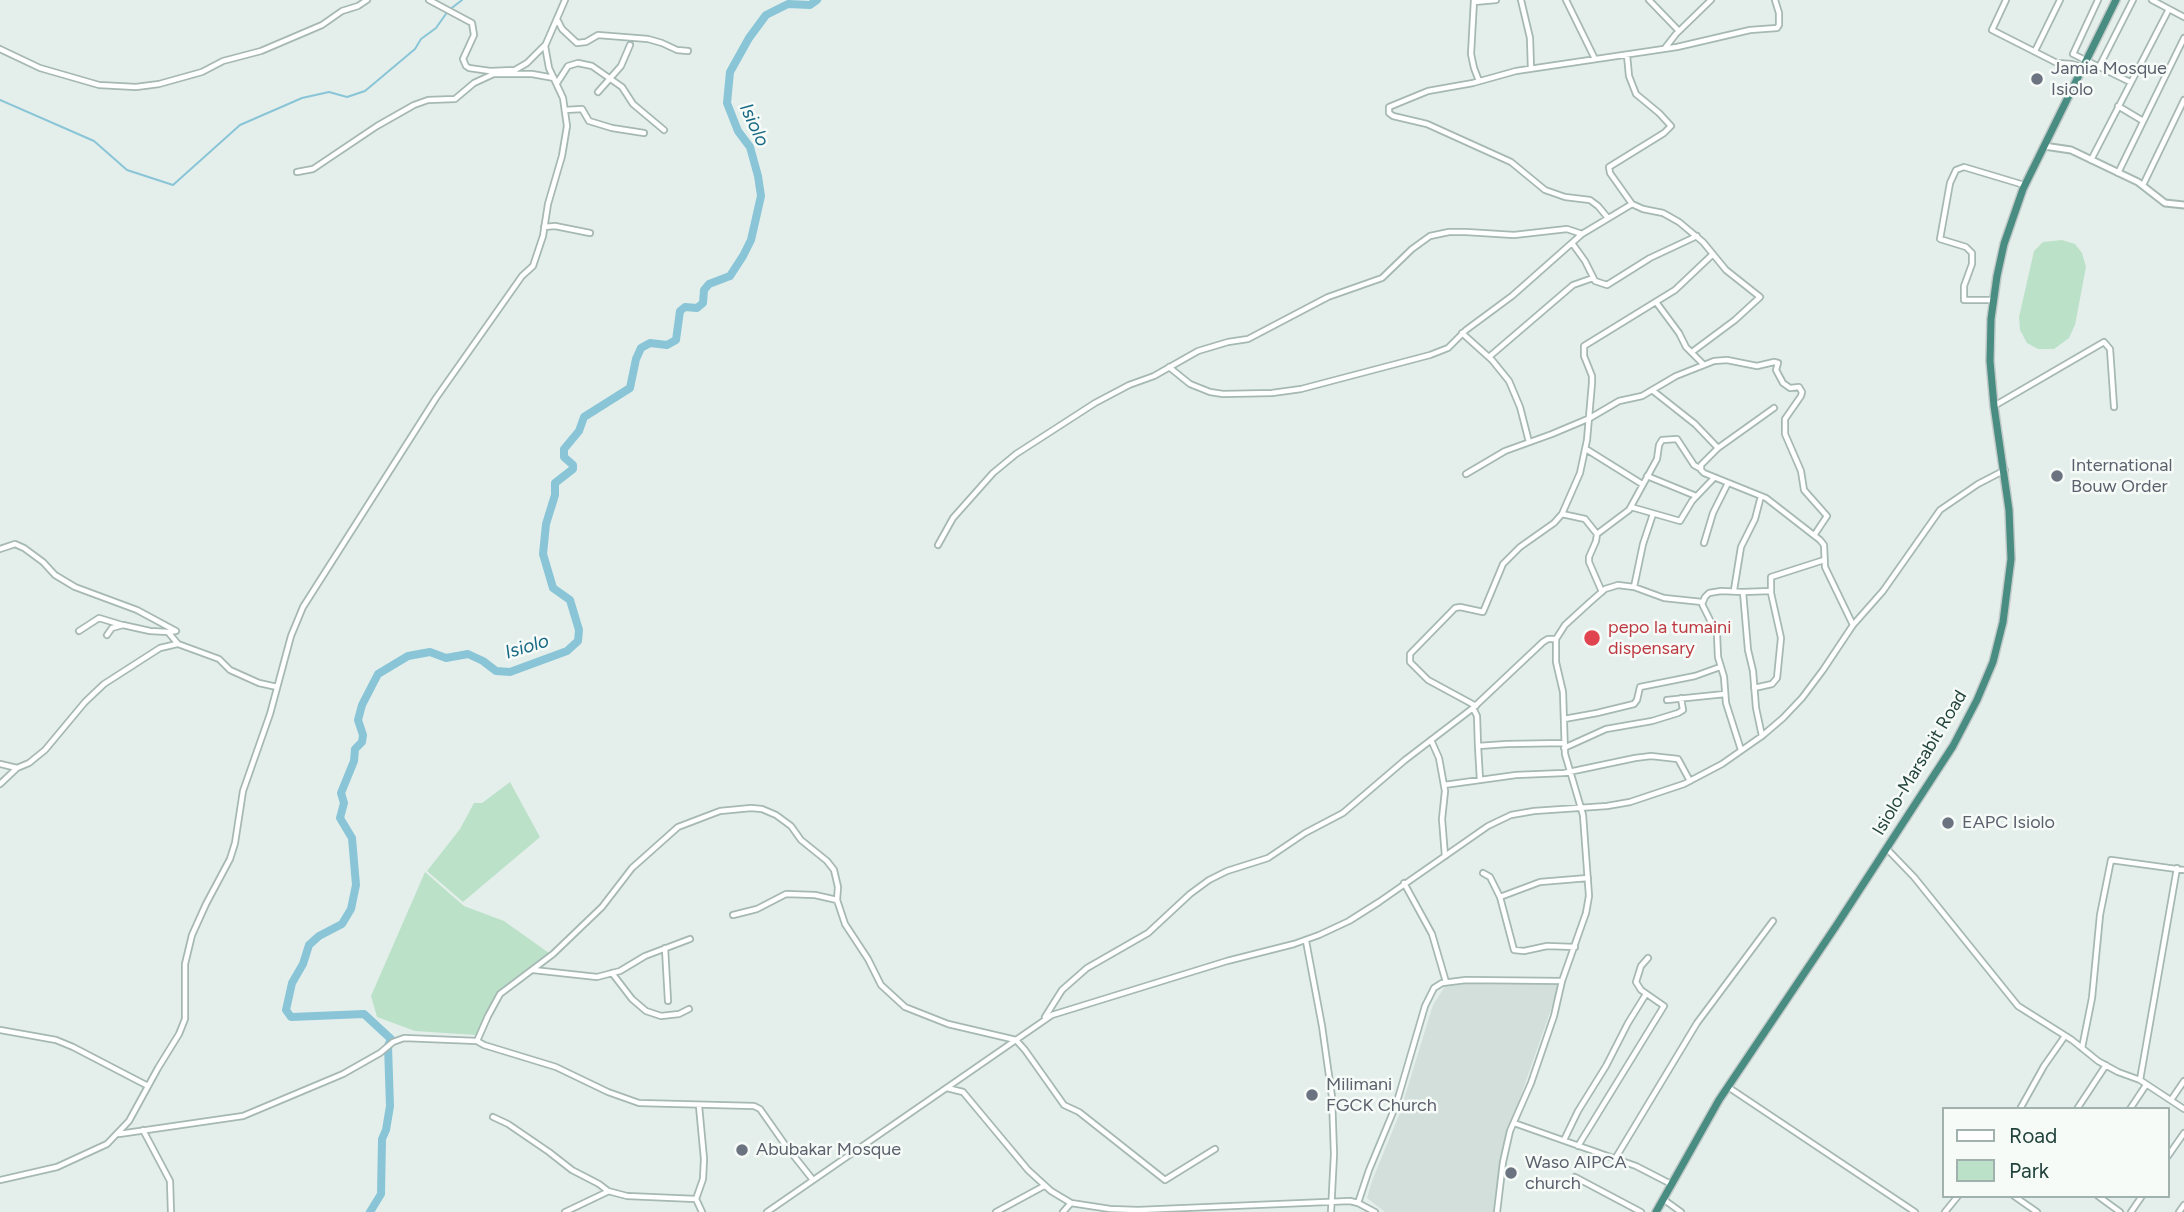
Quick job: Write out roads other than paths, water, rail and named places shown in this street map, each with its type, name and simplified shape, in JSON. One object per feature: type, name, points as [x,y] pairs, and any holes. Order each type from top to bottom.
[{"type":"highway","name":"Isiolo-Marsabit Road","points":[[1656,1212],[1728,1087],[1962,730],[1978,700],[1996,653],[2006,607],[2011,559],[2009,510],[1990,361],[1993,300],[2004,244],[2025,185],[2116,0]]},
{"type":"street","points":[[0,49],[40,68],[99,85],[135,87],[159,84],[202,72],[223,61],[261,51],[322,25],[342,10],[358,6],[367,0]]},
{"type":"street","points":[[429,0],[472,23],[474,35],[464,55],[466,66],[500,71],[521,67],[545,46],[565,0]]},
{"type":"street","points":[[1479,81],[1471,54],[1474,1],[1496,0]]},
{"type":"street","points":[[1521,0],[1530,37],[1531,69]]},
{"type":"street","points":[[1566,0],[1595,59]]},
{"type":"street","points":[[1649,0],[1679,31]]},
{"type":"street","points":[[1665,49],[1679,31],[1711,0]]},
{"type":"street","points":[[1608,218],[1590,201],[1559,196],[1545,190],[1511,162],[1427,124],[1396,117],[1389,111],[1389,107],[1428,92],[1531,69],[1665,49],[1750,30],[1778,28],[1779,13],[1774,0]]},
{"type":"street","points":[[2006,0],[1992,30],[2057,62],[2099,67],[2130,82]]},
{"type":"street","points":[[2035,51],[2060,0]]},
{"type":"street","points":[[2084,64],[2073,54],[2098,0]]},
{"type":"street","points":[[2099,67],[2133,0]]},
{"type":"street","points":[[2152,0],[2184,17]]},
{"type":"street","points":[[2091,160],[2172,0]]},
{"type":"street","points":[[557,20],[577,44],[586,43],[598,35],[648,40],[688,51]]},
{"type":"street","points":[[2118,173],[2184,38]]},
{"type":"street","points":[[598,92],[621,66],[630,45]]},
{"type":"street","points":[[0,1180],[57,1167],[107,1144],[129,1121],[183,1025],[187,954],[198,920],[225,870],[235,843],[243,791],[270,714],[290,636],[303,607],[436,398],[522,276],[533,266],[567,126],[563,98],[549,68],[545,46]]},
{"type":"street","points":[[1627,55],[1629,76],[1636,94],[1671,126],[1609,167],[1610,173],[1632,204],[1672,218],[1697,236],[1726,270],[1760,297],[1735,320],[1692,352]]},
{"type":"street","points":[[555,81],[574,63],[592,66],[622,87],[640,110],[664,130]]},
{"type":"street","points":[[297,172],[313,169],[415,104],[428,100],[455,99],[474,83],[500,71]]},
{"type":"street","points":[[494,74],[532,74],[555,81]]},
{"type":"street","points":[[2143,185],[2184,100]]},
{"type":"street","points":[[2118,106],[2143,121]]},
{"type":"street","points":[[565,110],[582,109],[589,121],[644,133]]},
{"type":"street","points":[[2044,146],[2069,149],[2143,185],[2165,202],[2184,205]]},
{"type":"street","points":[[1993,300],[1964,300],[1964,286],[1972,264],[1972,253],[1966,247],[1940,239],[1948,188],[1954,172],[1964,167],[2025,185]]},
{"type":"street","points":[[1169,367],[1190,384],[1223,394],[1284,392],[1430,355],[1448,348],[1462,333],[1512,296],[1582,234],[1632,204]]},
{"type":"street","points":[[544,228],[555,226],[590,233]]},
{"type":"street","points":[[938,545],[954,518],[981,485],[1016,454],[1103,398],[1198,351],[1256,336],[1328,297],[1382,278],[1412,248],[1430,236],[1466,232],[1507,236],[1567,229],[1582,234]]},
{"type":"street","points":[[1572,243],[1593,278],[1601,284],[1611,284],[1650,258],[1697,236]]},
{"type":"street","points":[[1480,780],[1475,707],[1428,680],[1410,662],[1410,653],[1455,608],[1483,612],[1506,560],[1562,514],[1580,473],[1590,418],[1592,379],[1583,349],[1589,342],[1680,286],[1713,254]]},
{"type":"street","points":[[1489,357],[1573,285],[1593,278]]},
{"type":"street","points":[[1656,302],[1686,347],[1704,365]]},
{"type":"street","points":[[1462,333],[1489,357],[1512,385],[1529,442]]},
{"type":"street","points":[[1994,406],[2104,342],[2110,348],[2114,407]]},
{"type":"street","points":[[1466,474],[1504,451],[1590,418],[1619,401],[1638,397],[1676,376],[1704,365],[1721,360],[1754,366],[1774,362],[1779,363],[1777,373],[1786,386],[1800,389],[1801,396],[1785,419],[1785,434],[1801,471],[1804,490],[1827,516],[1815,534]]},
{"type":"street","points":[[1652,390],[1695,424],[1718,447]]},
{"type":"street","points":[[1701,470],[1703,463],[1718,447],[1774,408]]},
{"type":"street","points":[[1602,592],[1589,560],[1597,534],[1631,507],[1658,456],[1660,441],[1675,438],[1694,465],[1704,473],[1761,496],[1815,534],[1823,543],[1825,567],[1853,625]]},
{"type":"street","points":[[1586,449],[1642,484]]},
{"type":"street","points":[[767,1212],[1045,1018],[1227,961],[1306,941],[1349,921],[1488,826],[1511,815],[1618,805],[1690,781],[1722,764],[1762,736],[1808,691],[1853,625],[1891,580],[1940,510],[1987,478],[2004,470]]},
{"type":"street","points":[[1647,476],[1696,496]]},
{"type":"street","points":[[1631,507],[1680,522],[1696,496],[1714,478]]},
{"type":"street","points":[[1704,542],[1713,513],[1728,483]]},
{"type":"street","points":[[1734,590],[1741,547],[1755,519],[1761,496]]},
{"type":"street","points":[[1562,514],[1586,519],[1597,534]]},
{"type":"street","points":[[1634,587],[1643,544],[1653,514]]},
{"type":"street","points":[[0,549],[15,544],[24,548],[55,575],[75,587],[136,610],[176,631],[150,631],[99,618],[79,631]]},
{"type":"street","points":[[1754,688],[1772,684],[1777,678],[1780,632],[1770,581],[1773,576],[1824,560]]},
{"type":"street","points":[[1497,1212],[1504,1153],[1510,1131],[1531,1083],[1588,906],[1590,891],[1581,807],[1577,801],[1564,746],[1563,692],[1556,658],[1556,639],[1565,625],[1607,588],[1619,585],[1634,587],[1664,598],[1702,602]]},
{"type":"street","points":[[1702,602],[1709,593],[1734,590],[1771,591]]},
{"type":"street","points":[[1743,592],[1748,650],[1762,736]]},
{"type":"street","points":[[1702,602],[1716,630],[1725,694],[1741,750]]},
{"type":"street","points":[[107,635],[114,627],[123,625]]},
{"type":"street","points":[[168,632],[178,644]]},
{"type":"street","points":[[1045,1018],[1062,990],[1077,976],[1149,933],[1199,887],[1227,871],[1268,858],[1304,833],[1343,813],[1475,707],[1543,642],[1556,639]]},
{"type":"street","points":[[0,784],[45,750],[85,702],[104,684],[160,648],[178,644],[219,659],[230,670],[259,683],[276,687]]},
{"type":"street","points":[[1564,719],[1634,704],[1640,687],[1695,676],[1720,667]]},
{"type":"street","points":[[1667,700],[1725,694]]},
{"type":"street","points":[[1478,746],[1564,746],[1606,729],[1652,721],[1678,713],[1684,709],[1681,698]]},
{"type":"street","points":[[1431,740],[1439,758],[1444,785],[1442,819],[1445,856]]},
{"type":"street","points":[[1444,785],[1570,772],[1635,758],[1666,757],[1680,760],[1690,781]]},
{"type":"street","points":[[0,764],[18,768]]},
{"type":"street","points":[[477,1041],[500,994],[553,954],[612,896],[632,868],[672,832],[685,823],[720,811],[762,809],[784,821],[834,870],[838,887],[837,900],[845,924],[868,959],[878,981],[898,1001],[912,1011],[935,1020],[1016,1040],[1064,1105],[1079,1112],[1165,1180],[1215,1149]]},
{"type":"street","points":[[1886,848],[1920,884],[2018,1006],[2106,1065],[2140,1080],[2184,1109]]},
{"type":"street","points":[[2082,1048],[2092,998],[2101,915],[2111,860],[2184,870]]},
{"type":"street","points":[[2140,1080],[2177,869]]},
{"type":"street","points":[[1483,873],[1490,877],[1500,897],[1516,951],[1547,946],[1575,947]]},
{"type":"street","points":[[1500,897],[1538,883],[1588,878]]},
{"type":"street","points":[[1404,883],[1432,934],[1446,982]]},
{"type":"street","points":[[733,915],[757,909],[786,894],[815,895],[837,900]]},
{"type":"street","points":[[1615,1158],[1697,1023],[1773,921]]},
{"type":"street","points":[[532,970],[597,977],[620,971],[645,956],[690,939]]},
{"type":"street","points":[[1306,941],[1332,1097],[1334,1174],[1331,1212]]},
{"type":"street","points":[[665,948],[668,1001]]},
{"type":"street","points":[[1578,1146],[1664,1006],[1637,986],[1635,980],[1648,958]]},
{"type":"street","points":[[612,973],[632,999],[646,1011],[661,1016],[679,1014],[689,1009]]},
{"type":"street","points":[[1358,1203],[1396,1105],[1427,1000],[1434,988],[1446,982],[1562,981]]},
{"type":"street","points":[[1564,1140],[1646,994]]},
{"type":"street","points":[[0,1030],[56,1040],[73,1046],[148,1086]]},
{"type":"street","points":[[2021,1107],[2065,1036]]},
{"type":"street","points":[[118,1134],[230,1119],[261,1110],[343,1074],[380,1054],[393,1042],[404,1038],[477,1041],[556,1067],[639,1103],[749,1105],[760,1109],[813,1180]]},
{"type":"street","points":[[2078,1107],[2106,1065]]},
{"type":"street","points":[[2171,1100],[2184,1082]]},
{"type":"street","points":[[2131,1107],[2146,1085]]},
{"type":"street","points":[[1728,1087],[1915,1212]]},
{"type":"street","points":[[946,1088],[963,1092],[1008,1148],[1044,1186],[1071,1203],[1109,1211],[1138,1211],[1350,1201],[1375,1212]]},
{"type":"street","points":[[699,1106],[704,1159],[703,1179],[696,1199],[702,1212]]},
{"type":"street","points":[[492,1117],[520,1132],[572,1170],[608,1191],[626,1196],[696,1199]]},
{"type":"street","points":[[1514,1123],[1636,1166],[1671,1184]]},
{"type":"street","points":[[143,1130],[170,1181],[171,1212]]},
{"type":"street","points":[[2170,1153],[2184,1133]]},
{"type":"street","points":[[1575,1177],[1641,1212]]},
{"type":"street","points":[[996,1212],[1044,1186]]},
{"type":"street","points":[[565,1212],[608,1191]]},
{"type":"street","points":[[1945,1212],[1956,1198]]},
{"type":"street","points":[[2017,1198],[2037,1212]]},
{"type":"street","points":[[2101,1198],[2120,1212]]},
{"type":"street","points":[[1662,1199],[1681,1212]]},
{"type":"street","points":[[1063,1212],[1071,1203]]},
{"type":"street","points":[[2179,1212],[2184,1205]]},
{"type":"waterway","points":[[0,100],[94,141],[127,170],[173,185],[240,125],[302,98],[329,92],[347,97],[365,91],[415,49],[421,39],[436,28],[448,11],[462,0]]},
{"type":"waterway","name":"Isiolo","points":[[370,1212],[381,1194],[382,1139],[390,1106],[388,1046],[391,1039],[364,1014],[291,1017],[286,1010],[292,983],[303,964],[309,945],[319,936],[342,924],[351,909],[356,885],[352,838],[340,818],[344,803],[341,793],[354,761],[355,749],[362,742],[363,735],[358,720],[362,705],[378,674],[408,656],[430,652],[446,658],[468,654],[496,671],[510,672],[567,651],[578,641],[579,630],[570,600],[553,588],[543,554],[555,483],[573,469],[573,465],[564,457],[564,449],[579,431],[584,417],[630,388],[641,348],[650,343],[667,345],[676,340],[680,311],[685,307],[697,308],[703,303],[704,290],[709,284],[730,276],[743,256],[751,240],[761,196],[750,147],[738,131],[727,103],[730,72],[766,15],[788,4],[810,5],[817,0]]},
{"type":"place","name":"Jamia Mosque Isiolo","points":[[2037,79]]},
{"type":"place","name":"International Bouw Order","points":[[2057,476]]},
{"type":"place","name":"pepo la tumaini dispensary","points":[[1592,638]]},
{"type":"place","name":"EAPC Isiolo","points":[[1948,823]]},
{"type":"place","name":"Milimani FGCK Church","points":[[1312,1095]]},
{"type":"place","name":"Abubakar Mosque","points":[[742,1150]]},
{"type":"place","name":"Waso AIPCA church","points":[[1511,1173]]}]
